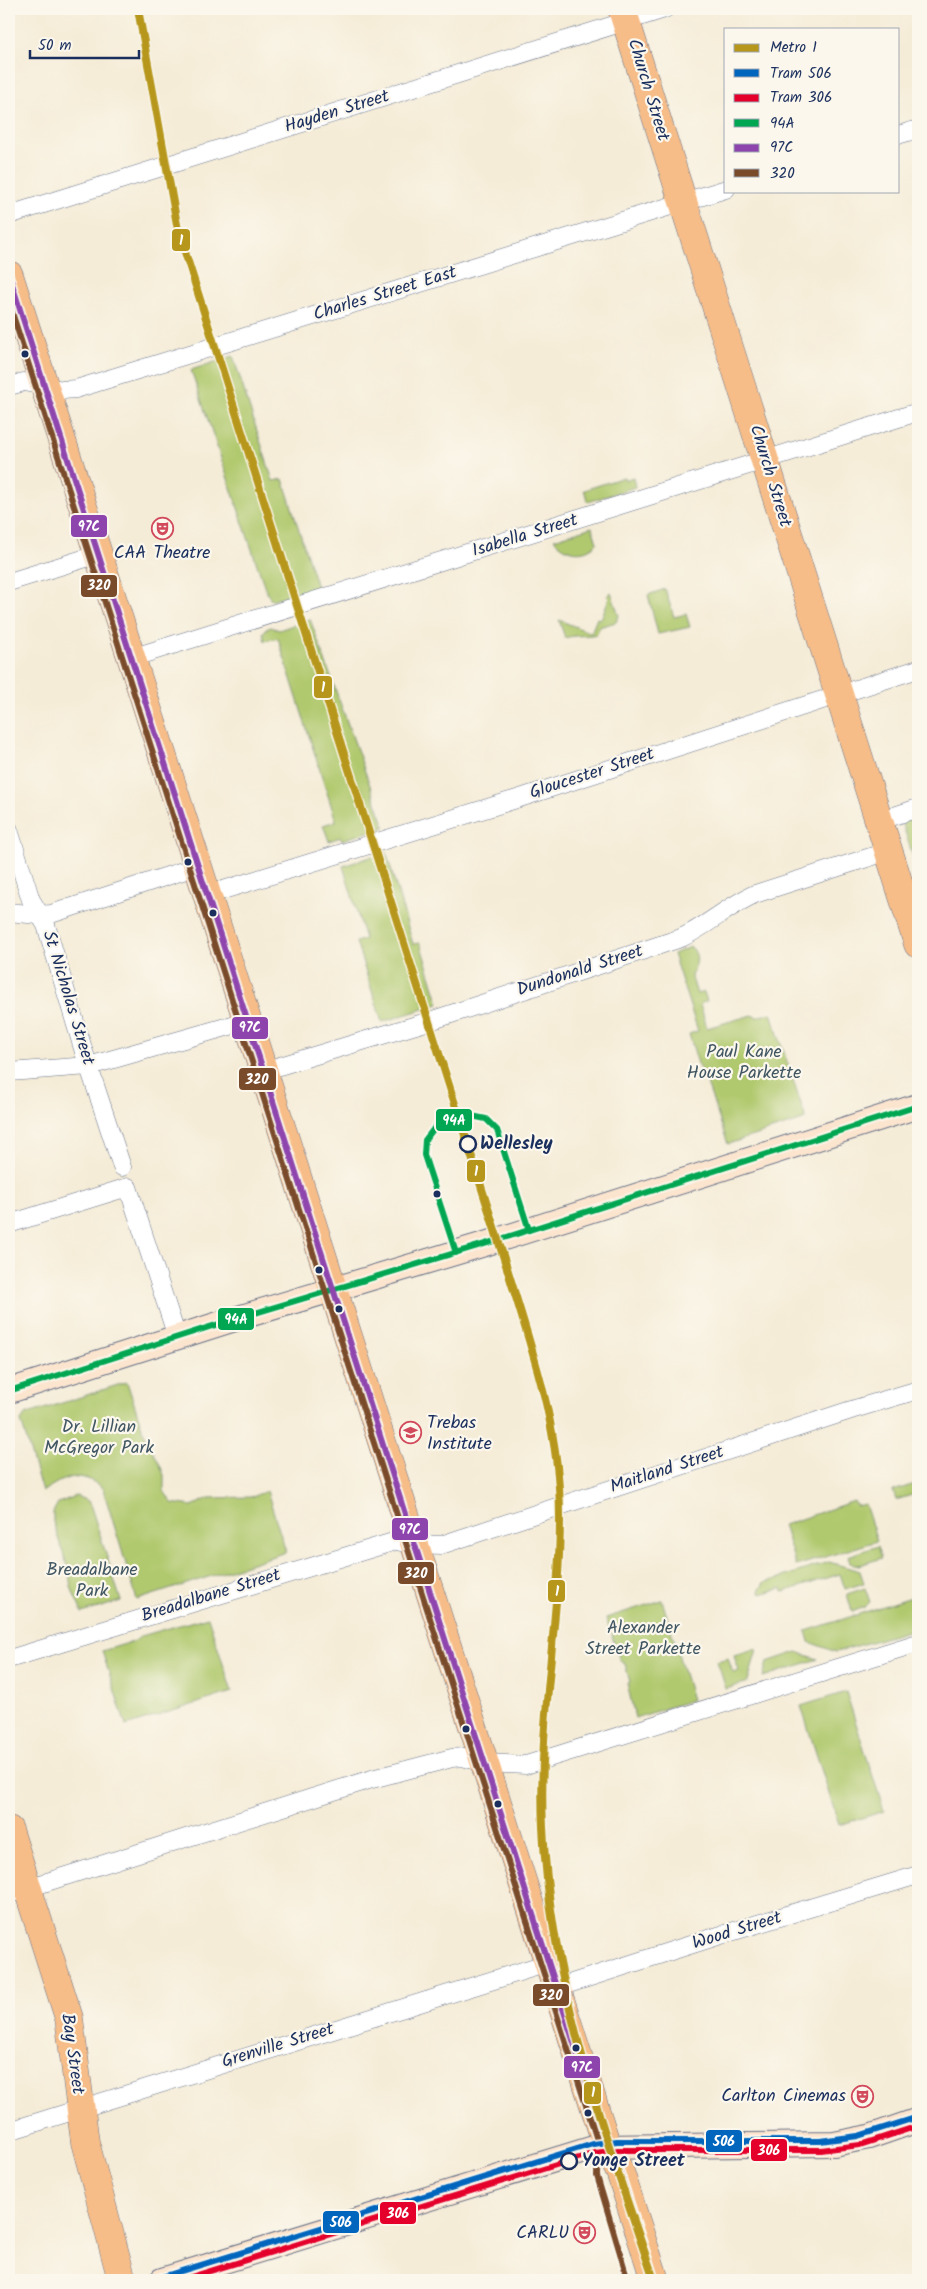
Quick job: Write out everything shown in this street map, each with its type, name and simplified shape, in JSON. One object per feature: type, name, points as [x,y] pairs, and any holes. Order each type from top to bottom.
[{"type":"main road","name":"Church Street","points":[[624,15],[918,944]]},
{"type":"main road","points":[[9,275],[552,1976],[607,2146],[620,2172],[655,2280]]},
{"type":"main road","name":"Bay Street","points":[[9,1830],[18,1891],[70,2018],[79,2108],[85,2142],[122,2280]]},
{"type":"main road","points":[[607,2146],[606,2174],[637,2280]]},
{"type":"street","name":"Hayden Street","points":[[9,215],[116,182],[624,15],[664,9]]},
{"type":"street","points":[[900,134],[918,129]]},
{"type":"street","name":"Charles Street East","points":[[9,386],[24,382],[64,390],[76,389],[724,190]]},
{"type":"street","name":"Isabella Street","points":[[131,658],[918,412]]},
{"type":"street","points":[[9,582],[99,554]]},
{"type":"street","name":"Gloucester Street","points":[[207,896],[520,798],[918,669]]},
{"type":"street","points":[[879,821],[918,808]]},
{"type":"street","name":"St Nicholas Street","points":[[9,830],[31,900],[38,915],[46,925],[122,1167]]},
{"type":"street","name":"Dundonald Street","points":[[263,1071],[433,1020],[681,938],[695,931],[736,903],[755,894],[889,852]]},
{"type":"street","points":[[9,912],[38,915],[50,914],[198,866]]},
{"type":"street","points":[[9,1072],[89,1066],[247,1021]]},
{"type":"street","points":[[9,1391],[177,1337],[482,1245],[918,1106]]},
{"type":"street","points":[[9,1224],[128,1187],[177,1337]]},
{"type":"street","name":"Maitland Street","points":[[415,1544],[441,1545],[851,1410],[918,1390]]},
{"type":"street","name":"Breadalbane Street","points":[[9,1659],[396,1541],[415,1544]]},
{"type":"street","points":[[18,1891],[372,1780],[452,1758],[463,1757],[484,1762],[526,1765],[918,1643]]},
{"type":"street","name":"Wood Street","points":[[552,1976],[718,1936],[918,1875]]},
{"type":"street","name":"Grenville Street","points":[[9,2131],[79,2108],[552,1976]]},
{"type":"street","points":[[162,2280],[583,2150],[607,2146],[834,2144],[869,2137],[918,2120]]},
{"type":"green space","points":[[233,356],[273,481],[283,479],[317,587],[271,600],[266,591],[191,370]]},
{"type":"green space","points":[[624,477],[625,480],[633,477],[635,487],[588,502],[584,490]]},
{"type":"green space","points":[[592,527],[597,543],[581,552],[564,548],[554,539]]},
{"type":"green space","points":[[665,589],[674,617],[686,614],[690,627],[658,634],[648,595]]},
{"type":"green space","points":[[611,592],[619,616],[616,622],[599,627],[597,634],[565,638],[559,620],[591,633],[597,618],[601,619],[609,598],[607,596]]},
{"type":"green space","points":[[310,619],[385,827],[342,840],[341,837],[329,841],[323,825],[336,821],[278,638],[265,641],[263,633],[271,627],[279,630]]},
{"type":"green space","points":[[918,816],[918,872],[902,822]]},
{"type":"green space","points":[[386,852],[413,944],[420,943],[439,1004],[382,1022],[356,942],[365,939],[343,866]]},
{"type":"green space","name":"Paul Kane House Parkette","points":[[691,947],[696,954],[697,961],[691,975],[697,994],[704,992],[707,1001],[700,1004],[707,1028],[752,1015],[757,1017],[771,1013],[806,1119],[728,1144],[705,1078],[702,1077],[689,1034],[698,1031],[673,954]]},
{"type":"green space","name":"Dr. Lillian McGregor Park","points":[[127,1382],[143,1431],[164,1475],[164,1491],[172,1503],[192,1506],[209,1498],[251,1497],[267,1491],[286,1552],[137,1600],[103,1489],[87,1479],[72,1477],[58,1482],[42,1492],[21,1421],[25,1415]]},
{"type":"green space","points":[[918,1483],[918,1493],[896,1500],[893,1491]]},
{"type":"green space","name":"Breadalbane Park","points":[[76,1496],[88,1501],[91,1507],[121,1601],[82,1613],[72,1589],[70,1575],[53,1522],[53,1512],[58,1503]]},
{"type":"green space","points":[[854,1501],[856,1506],[865,1504],[877,1541],[796,1566],[783,1525]]},
{"type":"green space","points":[[878,1546],[882,1558],[859,1565],[850,1563],[848,1556]]},
{"type":"green space","points":[[829,1562],[860,1571],[864,1583],[845,1589],[840,1574],[783,1592],[782,1588],[761,1594],[759,1591],[764,1583]]},
{"type":"green space","points":[[865,1588],[870,1602],[865,1607],[852,1612],[847,1594]]},
{"type":"green space","points":[[918,1595],[918,1628],[836,1652],[809,1642],[806,1631]]},
{"type":"green space","name":"Alexander Street Parkette","points":[[662,1600],[692,1700],[635,1718],[627,1683],[630,1682],[625,1664],[620,1661],[606,1618]]},
{"type":"green space","points":[[208,1617],[232,1692],[126,1726],[102,1651],[135,1641],[141,1636]]},
{"type":"green space","points":[[757,1649],[748,1682],[726,1689],[717,1661],[728,1658],[733,1673],[739,1671],[734,1656]]},
{"type":"green space","points":[[797,1652],[818,1659],[763,1677],[767,1662]]},
{"type":"green space","points":[[846,1692],[884,1811],[839,1825],[801,1706]]},
{"type":"metro line","name":"1","points":[[138,9],[178,230],[507,1268],[543,1390],[555,1452],[560,1516],[557,1594],[546,1710],[542,1788],[548,1886],[556,1943],[582,2057],[654,2280]]},
{"type":"tram line","name":"506","points":[[152,2280],[593,2144],[617,2141],[820,2141],[858,2136],[918,2117]]},
{"type":"tram line","name":"306","points":[[181,2280],[595,2153],[618,2150],[821,2150],[860,2145],[918,2126]]},
{"type":"transit line","name":"97C","points":[[9,275],[607,2146],[620,2172],[655,2280]]},
{"type":"transit line","name":"320","points":[[9,303],[598,2143],[597,2176],[628,2280]]},
{"type":"transit line","name":"94A","points":[[9,1391],[225,1322],[488,1243],[918,1106]]},
{"type":"transit line","name":"94A","points":[[456,1253],[424,1155],[425,1140],[435,1127],[467,1115],[486,1119],[497,1130],[529,1230]]},
{"type":"place","name":"CAA Theatre","points":[[162,528]]},
{"type":"place","name":"Wellesley","points":[[468,1144]]},
{"type":"place","name":"Trebas Institute","points":[[411,1433]]},
{"type":"place","name":"Carlton Cinemas","points":[[862,2096]]},
{"type":"place","name":"Yonge Street","points":[[569,2161]]},
{"type":"place","name":"CARLU","points":[[585,2233]]}]
